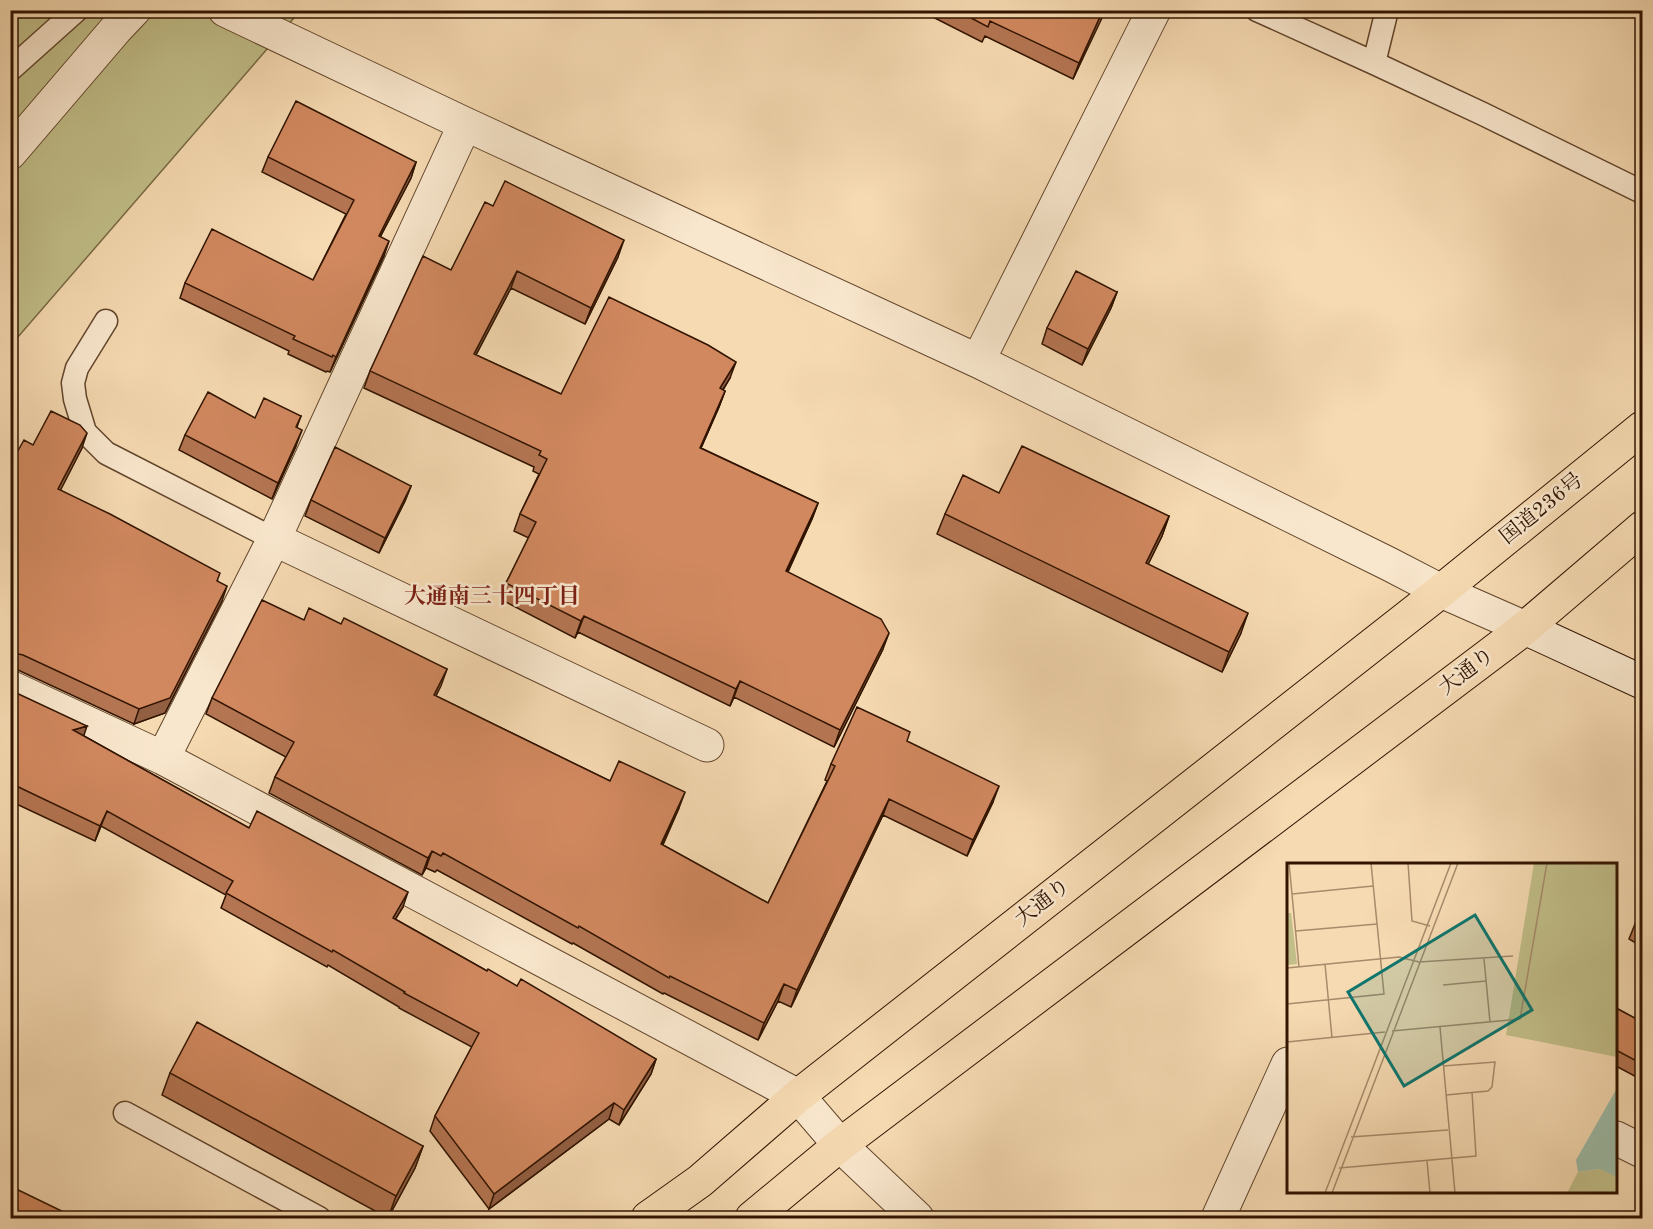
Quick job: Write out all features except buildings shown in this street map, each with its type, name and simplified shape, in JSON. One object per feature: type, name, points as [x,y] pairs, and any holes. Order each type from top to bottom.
[{"type":"highway","name":"国道236号","points":[[1441,591],[1642,428]]},
{"type":"highway","points":[[1525,628],[1642,528]]},
{"type":"highway","name":"大通り","points":[[648,1218],[699,1181],[798,1096],[1441,591]]},
{"type":"highway","name":"大通り","points":[[752,1218],[840,1145],[1525,628]]},
{"type":"street","points":[[10,153],[134,10]]},
{"type":"street","points":[[225,10],[465,124],[978,361],[1379,558],[1441,591],[1642,682]]},
{"type":"street","points":[[978,361],[1154,10]]},
{"type":"street","points":[[163,758],[273,539],[465,124]]},
{"type":"street","points":[[273,539],[707,745]]},
{"type":"street","points":[[10,687],[163,758],[798,1096],[840,1145],[917,1218]]},
{"type":"street","points":[[1218,1218],[1287,1066]]},
{"type":"street","points":[[1617,1138],[1642,1151]]},
{"type":"lane","points":[[10,70],[77,10]]},
{"type":"lane","points":[[1257,10],[1483,114],[1642,192]]},
{"type":"lane","points":[[1374,63],[1387,10]]},
{"type":"lane","points":[[106,321],[77,368],[73,383],[75,399],[85,432],[106,453],[273,539]]},
{"type":"lane","points":[[125,1113],[319,1218]]},
{"type":"shaded area","points":[[11,11],[300,11],[11,345]]},
{"type":"district","name":"大通南三十四丁目","points":[[492,597]]}]
